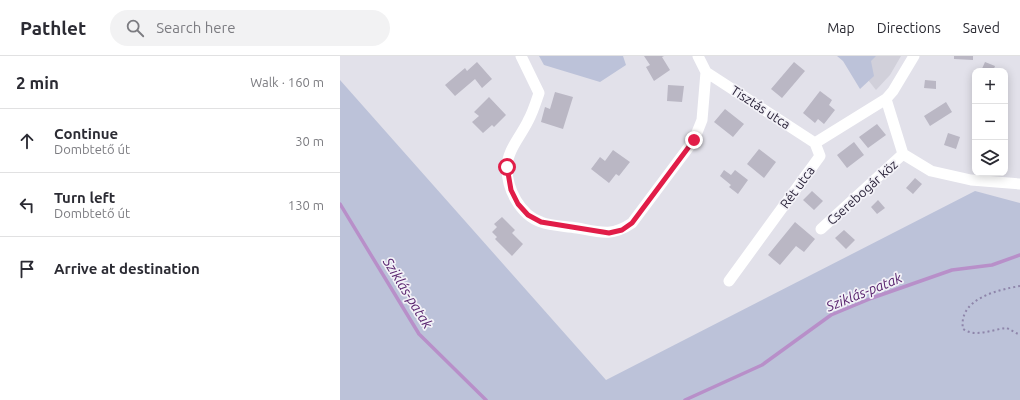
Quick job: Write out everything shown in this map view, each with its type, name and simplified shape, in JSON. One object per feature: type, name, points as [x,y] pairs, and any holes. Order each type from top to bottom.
[{"type":"street","points":[[521,56],[539,93],[528,122],[514,144],[507,167],[511,190],[516,200],[528,215],[541,222],[609,233],[622,230],[632,223],[694,140],[702,120],[706,72],[698,56]]},
{"type":"street","points":[[815,143],[886,99],[894,91],[914,56]]},
{"type":"street","name":"Tisztás utca","points":[[706,72],[815,143]]},
{"type":"street","points":[[886,99],[903,154],[932,171],[971,180],[1020,184]]},
{"type":"street","name":"Rét utca","points":[[729,281],[820,156],[815,143]]},
{"type":"street","name":"Cserebogár köz","points":[[821,229],[903,154]]},
{"type":"path","points":[[1020,286],[979,298],[969,307],[963,317],[963,329],[968,332],[978,333],[1007,328],[1020,335]]},
{"type":"shaded area","points":[[539,56],[623,56],[626,65],[600,82],[544,65]]},
{"type":"shaded area","points":[[837,56],[876,56],[871,61],[874,76],[860,89],[843,61]]},
{"type":"shaded area","points":[[901,56],[890,75],[876,90],[850,57]]},
{"type":"shaded area","points":[[340,80],[606,380],[975,191],[1020,203],[1020,400],[340,400]]},
{"type":"building","points":[[644,56],[664,56],[662,57],[670,70],[654,81],[646,67],[650,65]]},
{"type":"building","points":[[954,56],[973,56],[973,60],[954,59]]},
{"type":"building","points":[[477,62],[492,79],[482,88],[475,79],[455,96],[445,85],[465,68],[467,71]]},
{"type":"building","points":[[794,62],[805,71],[782,98],[771,89]]},
{"type":"building","points":[[985,62],[995,66],[994,68],[982,68]]},
{"type":"building","points":[[925,80],[936,81],[936,89],[924,88]]},
{"type":"building","points":[[668,85],[684,86],[682,102],[667,101]]},
{"type":"building","points":[[820,91],[832,100],[829,105],[835,110],[824,124],[818,119],[815,123],[803,113]]},
{"type":"building","points":[[555,92],[573,97],[563,129],[541,122],[545,107],[550,109]]},
{"type":"building","points":[[489,97],[506,115],[494,127],[492,125],[483,133],[472,122],[479,116],[474,112]]},
{"type":"building","points":[[946,102],[952,112],[930,126],[924,116]]},
{"type":"building","points":[[725,109],[744,124],[733,137],[714,122]]},
{"type":"building","points":[[877,124],[886,135],[868,148],[859,137]]},
{"type":"building","points":[[948,133],[960,137],[956,149],[944,145]]},
{"type":"building","points":[[854,142],[864,155],[847,168],[837,155]]},
{"type":"building","points":[[759,149],[776,162],[764,178],[747,164]]},
{"type":"building","points":[[613,150],[630,162],[619,176],[616,174],[609,183],[591,169],[600,157],[605,161]]},
{"type":"building","points":[[724,170],[731,175],[735,170],[748,180],[738,194],[729,187],[731,185],[720,176]]},
{"type":"building","points":[[915,178],[922,184],[913,194],[906,188]]},
{"type":"building","points":[[812,191],[823,201],[814,210],[803,200]]},
{"type":"building","points":[[878,200],[885,208],[877,214],[871,207]]},
{"type":"building","points":[[502,217],[515,230],[512,233],[523,244],[512,256],[495,239],[497,237],[492,232],[497,227],[494,224]]},
{"type":"building","points":[[795,222],[815,239],[804,252],[796,246],[780,265],[768,255]]},
{"type":"building","points":[[844,230],[855,240],[846,249],[835,238]]},
{"type":"waterway","name":"Sziklás-patak","points":[[340,204],[419,334],[486,400]]},
{"type":"waterway","name":"Sziklás-patak","points":[[685,400],[762,365],[831,315],[872,298],[952,270],[992,265],[1020,255]]},
{"type":"route","points":[[507,167],[511,190],[518,204],[528,215],[541,222],[609,233],[622,230],[632,223],[694,140]]}]
